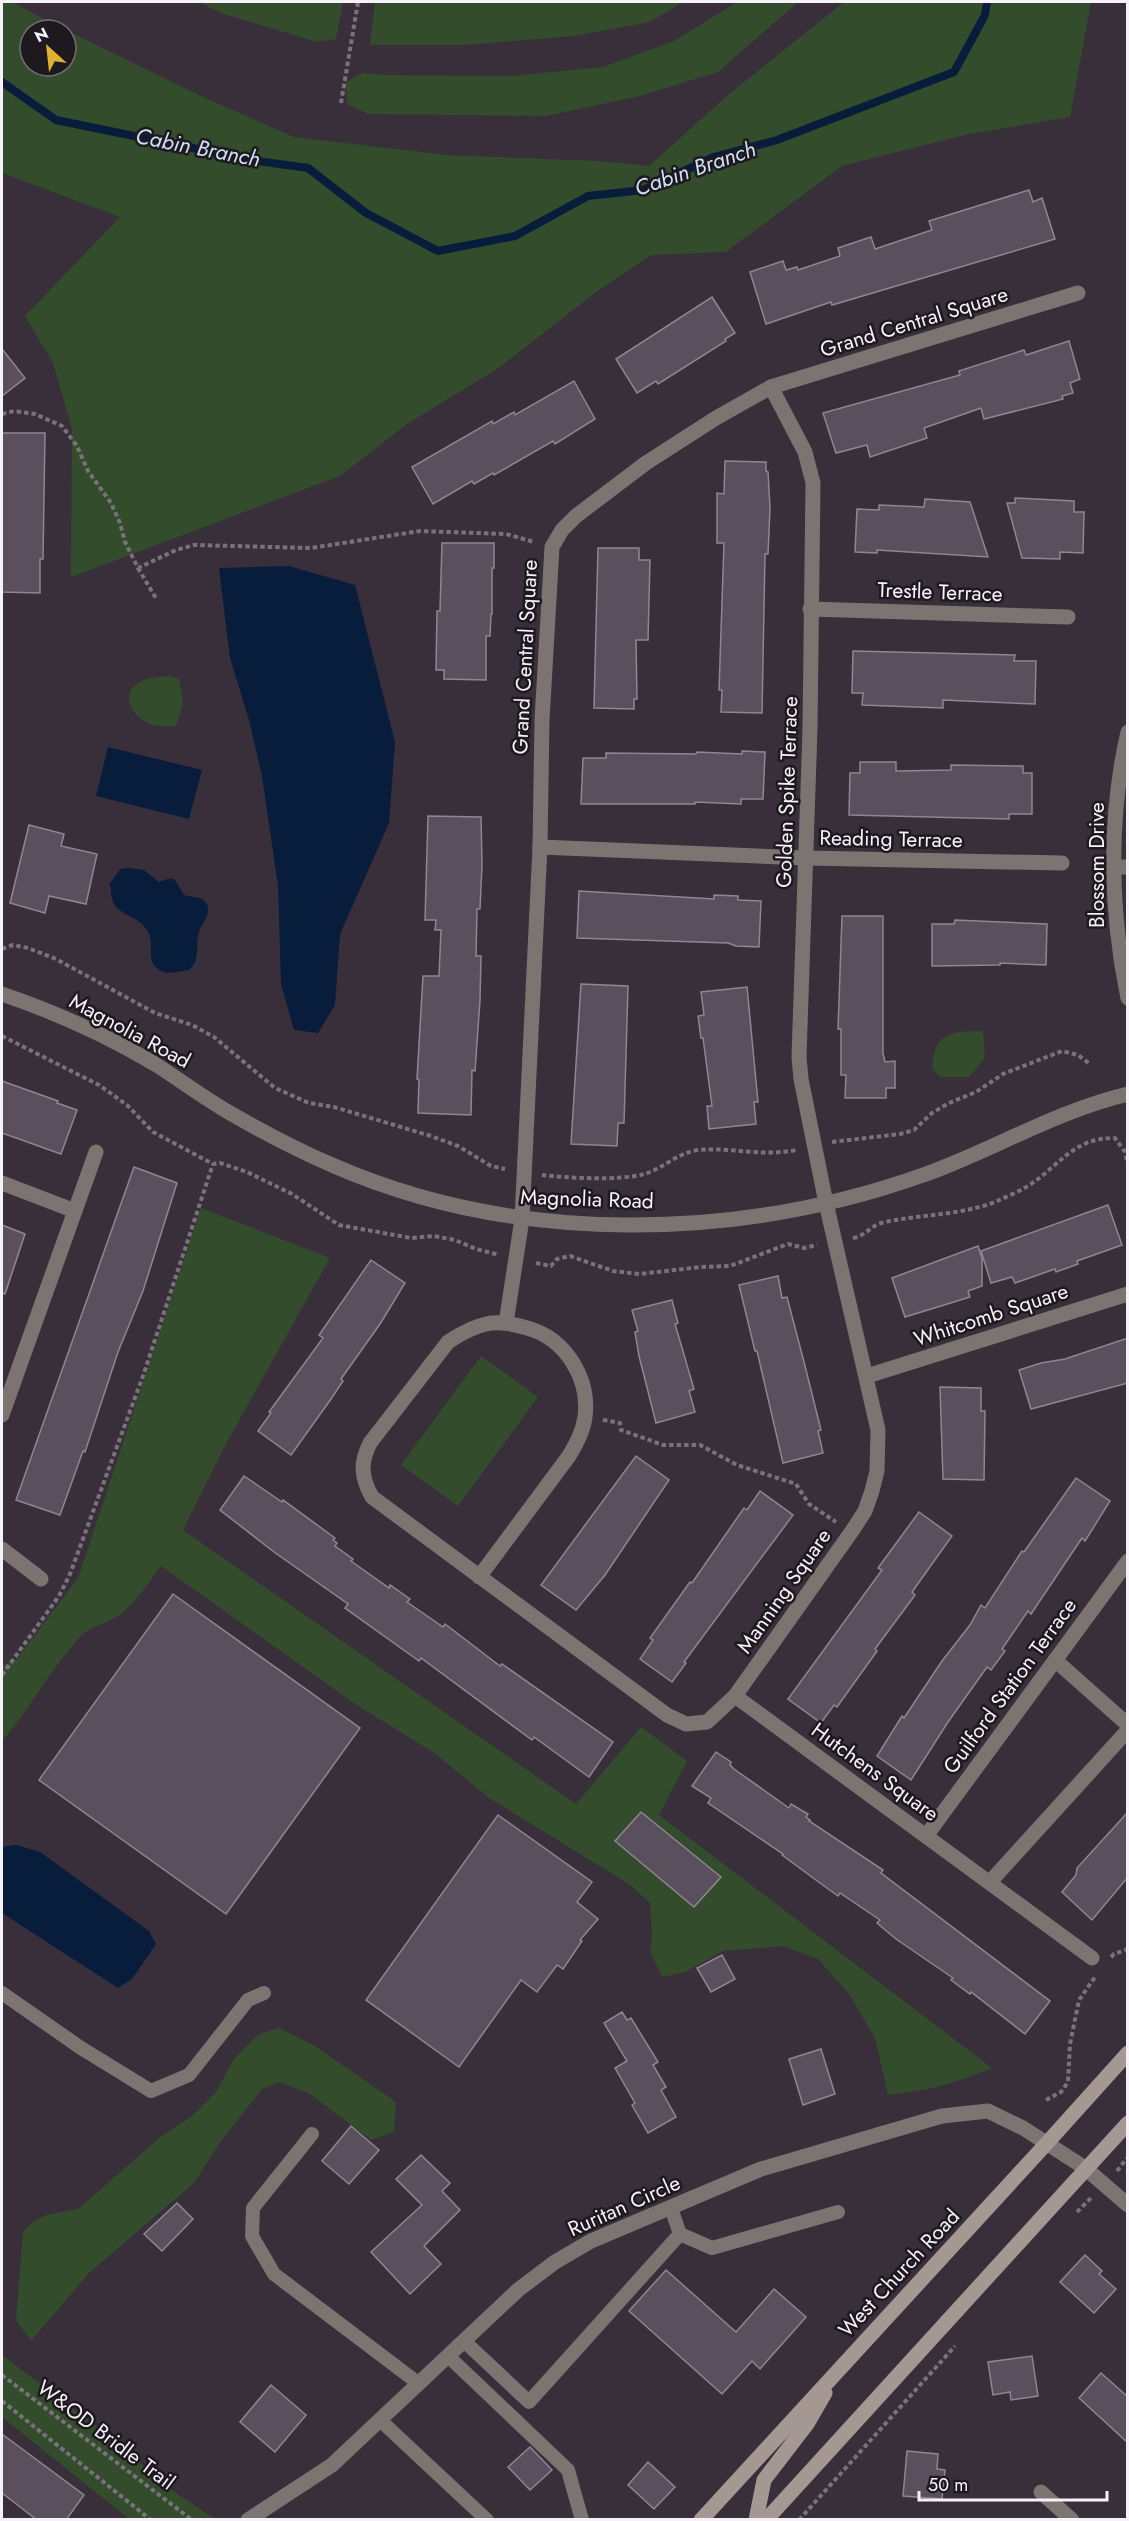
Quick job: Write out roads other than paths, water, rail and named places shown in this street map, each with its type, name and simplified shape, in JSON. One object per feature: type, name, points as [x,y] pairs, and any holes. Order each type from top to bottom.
[{"type":"main road","name":"West Church Road","points":[[701,2520],[1128,2053]]},
{"type":"main road","points":[[766,2520],[1128,2123]]},
{"type":"main road","points":[[756,2520],[764,2480],[807,2424],[839,2369]]},
{"type":"street","name":"Grand Central Square","points":[[522,1219],[540,847],[542,720],[552,547],[562,530],[576,516],[646,463],[716,418],[771,387],[1078,293]]},
{"type":"street","name":"Golden Spike Terrace","points":[[771,387],[805,452],[813,483],[810,729],[799,1057],[801,1079],[826,1203]]},
{"type":"street","name":"Trestle Terrace","points":[[810,609],[1068,617]]},
{"type":"street","name":"Blossom Drive","points":[[1128,732],[1116,804],[1121,867],[1116,924],[1128,998]]},
{"type":"street","name":"Reading Terrace","points":[[540,847],[806,858],[1062,863]]},
{"type":"street","name":"Magnolia Road","points":[[2,994],[95,1032],[155,1064],[229,1112],[288,1145],[336,1167],[395,1189],[437,1201],[522,1219],[548,1222],[598,1224],[698,1222],[826,1203],[869,1193],[929,1173],[1043,1122],[1082,1107],[1128,1094]]},
{"type":"street","points":[[2,1415],[96,1152]]},
{"type":"street","points":[[2,1184],[75,1210]]},
{"type":"street","name":"Manning Square","points":[[479,1577],[569,1456],[580,1438],[585,1417],[585,1397],[580,1377],[570,1358],[556,1343],[539,1331],[506,1323],[485,1324],[466,1331],[448,1342],[370,1443],[363,1457],[362,1472],[364,1483],[372,1497],[479,1577],[667,1715],[686,1724],[707,1722],[735,1696],[865,1511],[877,1471],[878,1430],[826,1203]]},
{"type":"street","points":[[506,1323],[522,1219]]},
{"type":"street","name":"Whitcomb Square","points":[[867,1376],[1128,1294]]},
{"type":"street","points":[[2,1549],[41,1579]]},
{"type":"street","name":"Guilford Station Terrace","points":[[926,1836],[1128,1561]]},
{"type":"street","points":[[1055,1660],[1128,1725]]},
{"type":"street","name":"Hutchens Square","points":[[735,1696],[990,1882],[1096,1964]]},
{"type":"street","points":[[990,1882],[1128,1730]]},
{"type":"street","name":"Ruritan Circle","points":[[248,2520],[332,2465],[518,2290],[555,2262],[591,2241],[761,2169],[942,2116],[987,2110],[1023,2128],[1085,2168],[1128,2205]]},
{"type":"street","points":[[1041,2492],[1072,2520]]},
{"type":"lane","points":[[2,1993],[81,2048],[151,2091],[189,2075],[249,2000],[264,1993]]},
{"type":"lane","points":[[312,2134],[253,2208],[252,2236],[274,2274],[418,2383]]},
{"type":"lane","points":[[670,2208],[680,2234],[712,2248],[838,2212]]},
{"type":"lane","points":[[464,2341],[529,2402],[680,2234]]},
{"type":"lane","points":[[448,2356],[568,2470],[582,2520]]},
{"type":"lane","points":[[380,2420],[487,2520]]},
{"type":"water","points":[[289,566],[355,585],[395,742],[389,823],[340,934],[335,1005],[318,1033],[294,1030],[281,984],[278,886],[262,776],[249,720],[230,658],[219,568]]},
{"type":"water","points":[[108,747],[202,770],[189,819],[96,796]]},
{"type":"water","points":[[120,869],[144,870],[159,882],[171,878],[175,880],[184,895],[204,900],[206,903],[208,913],[198,934],[197,956],[189,970],[169,973],[158,969],[152,961],[149,934],[144,926],[115,905],[109,885]]},
{"type":"water","points":[[16,1845],[40,1852],[149,1931],[156,1944],[132,1979],[118,1988],[2,1913],[2,1847]]},
{"type":"waterway","name":"Cabin Branch","points":[[2,82],[56,120],[251,160],[308,168],[366,213],[438,251],[515,236],[588,196],[643,190],[714,157],[777,140],[954,72],[985,15],[987,2]]}]
